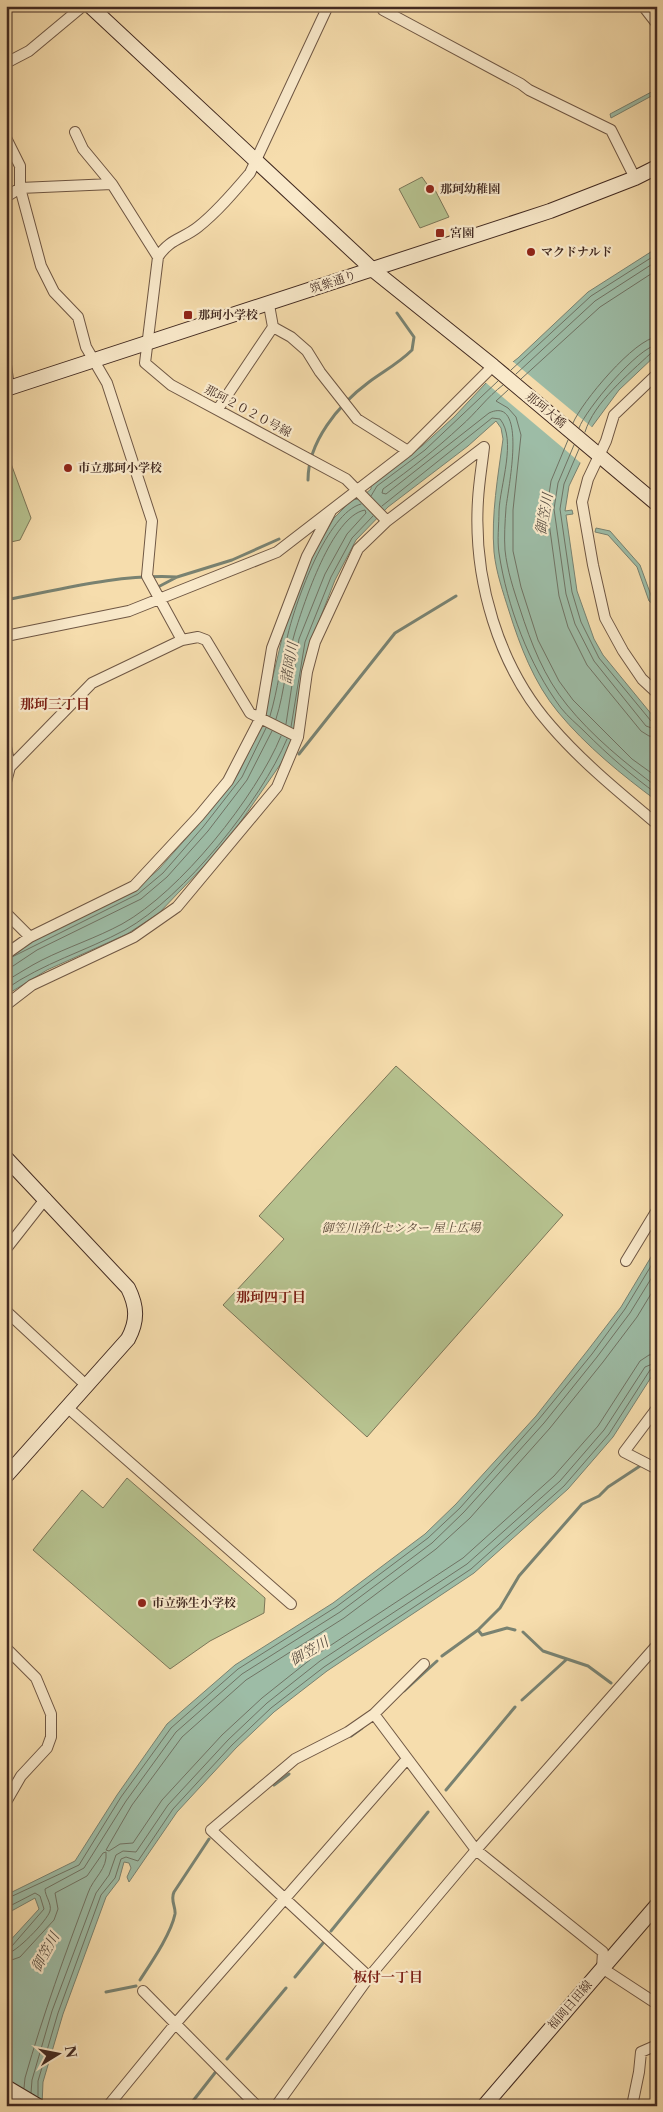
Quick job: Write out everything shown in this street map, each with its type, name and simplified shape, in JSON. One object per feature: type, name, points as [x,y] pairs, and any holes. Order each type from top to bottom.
[{"type":"street","points":[[6,62],[29,51],[82,6]]},
{"type":"street","name":"那珂大橋","points":[[90,6],[372,268],[493,366],[657,504]]},
{"type":"street","points":[[148,344],[158,257],[165,246],[198,227],[250,173],[328,6]]},
{"type":"street","points":[[381,6],[383,10],[411,26],[530,90],[611,130],[635,178]]},
{"type":"street","points":[[643,6],[657,24]]},
{"type":"street","points":[[75,132],[83,149],[112,184],[158,257]]},
{"type":"street","points":[[6,138],[20,166],[20,188],[41,266],[54,292],[78,317],[86,347],[106,383],[152,521],[147,576],[182,640]]},
{"type":"street","name":"筑紫通り","points":[[8,389],[268,305],[372,268],[542,214],[635,178],[657,167]]},
{"type":"street","points":[[6,197],[20,188],[112,184]]},
{"type":"street","points":[[218,409],[273,327],[268,305]]},
{"type":"street","points":[[273,327],[290,337],[307,351],[320,372],[357,419],[408,451]]},
{"type":"street","name":"那珂２０２０号線","points":[[148,344],[145,363],[171,385],[346,479],[359,490],[385,519]]},
{"type":"street","points":[[6,365],[8,389]]},
{"type":"street","points":[[6,636],[129,611],[277,552],[408,451],[493,366]]},
{"type":"street","points":[[657,374],[614,415],[606,441],[598,455],[584,490],[582,502],[605,618],[623,651],[642,679],[657,693]]},
{"type":"street","points":[[6,1005],[32,985],[134,937],[177,907],[277,787],[298,736],[307,672],[315,642],[358,549],[385,519],[484,447],[478,500],[478,547],[494,629],[520,684],[550,725],[581,758],[657,824]]},
{"type":"street","points":[[6,954],[30,937],[134,886],[199,816],[228,781],[260,719],[272,648],[307,556],[331,511]]},
{"type":"street","points":[[10,767],[92,683],[182,640],[198,637],[206,640],[250,713],[298,736]]},
{"type":"street","points":[[6,747],[10,767],[6,782]]},
{"type":"street","points":[[6,913],[30,937]]},
{"type":"street","points":[[6,1158],[46,1198],[128,1288],[136,1308],[136,1319],[128,1338],[6,1476]]},
{"type":"street","points":[[6,1249],[46,1198]]},
{"type":"street","points":[[626,1261],[657,1210]]},
{"type":"street","points":[[6,1311],[87,1386]]},
{"type":"street","points":[[68,1408],[291,1604]]},
{"type":"street","points":[[657,1408],[624,1452],[657,1469]]},
{"type":"street","points":[[276,2106],[370,1977],[476,1850],[657,1645]]},
{"type":"street","points":[[6,1648],[36,1678],[51,1714],[51,1737],[47,1748],[21,1776],[6,1802]]},
{"type":"street","points":[[370,1977],[210,1830],[295,1759],[348,1732],[374,1714],[424,1664]]},
{"type":"street","points":[[374,1714],[476,1850],[603,1952],[602,1968],[657,2004]]},
{"type":"street","points":[[108,2106],[176,2023],[408,1759]]},
{"type":"street","name":"福岡日田線","points":[[484,2106],[657,1905]]},
{"type":"street","points":[[143,1990],[257,2106]]},
{"type":"street","points":[[632,2106],[641,2052],[657,2045]]},
{"type":"street","points":[[6,2087],[38,2106]]},
{"type":"street","points":[[6,2100],[15,2106]]},
{"type":"green space","points":[[422,177],[429,187],[434,188],[449,217],[420,228],[399,189]]},
{"type":"green space","points":[[6,450],[31,518],[20,540],[6,543]]},
{"type":"green space","name":"御笠川浄化センター 屋上広場","points":[[396,1066],[563,1215],[367,1437],[223,1305],[284,1239],[259,1216]]},
{"type":"green space","points":[[127,1478],[265,1598],[264,1613],[210,1641],[170,1669],[33,1550],[82,1490],[103,1508]]},
{"type":"water","points":[[657,89],[657,93],[611,118],[610,114]]},
{"type":"water","points":[[657,248],[657,354],[619,390],[591,428],[581,461],[569,486],[565,511],[572,510],[573,514],[566,515],[577,591],[594,639],[603,655],[657,721],[657,801],[605,760],[569,725],[549,701],[523,651],[502,589],[494,552],[494,510],[503,439],[501,428],[496,421],[468,446],[388,507],[356,540],[335,580],[310,644],[293,738],[284,759],[226,843],[158,914],[127,934],[47,970],[6,995],[6,956],[31,941],[136,889],[159,869],[199,824],[238,774],[261,727],[284,630],[306,567],[334,518],[352,500],[359,499],[371,489],[371,484],[422,446],[454,417],[486,383],[518,358],[588,292]]},
{"type":"water","points":[[596,528],[610,531],[640,565],[652,598],[657,602],[657,607],[649,601],[637,567],[608,535],[595,532]]},
{"type":"water","name":"御笠川","points":[[657,1247],[657,1368],[613,1437],[568,1489],[474,1573],[327,1671],[274,1712],[236,1748],[177,1812],[129,1882],[127,1877],[131,1868],[129,1863],[124,1862],[119,1880],[106,1897],[63,2014],[43,2082],[42,2106],[6,2106],[6,1945],[39,1909],[35,1898],[6,1914],[6,1895],[75,1861],[117,1795],[167,1724],[235,1665],[333,1603],[425,1534],[456,1504],[536,1416],[588,1350],[621,1307]]},
{"type":"pier","points":[[511,360],[594,429],[582,464],[485,382]]},
{"type":"waterway","points":[[308,480],[313,452],[319,438],[336,413],[357,391],[412,350],[414,337],[397,313]]},
{"type":"waterway","points":[[158,587],[177,577],[232,560],[279,539]]},
{"type":"waterway","points":[[6,600],[112,580],[177,577]]},
{"type":"waterway","points":[[299,754],[395,633],[456,596]]},
{"type":"waterway","points":[[442,1656],[478,1630],[500,1608],[519,1576],[582,1504],[599,1496],[608,1487],[643,1464]]},
{"type":"waterway","points":[[478,1630],[482,1635],[507,1628],[515,1630]]},
{"type":"waterway","points":[[523,1632],[543,1651],[588,1666],[611,1683]]},
{"type":"waterway","points":[[522,1700],[567,1659]]},
{"type":"waterway","points":[[404,1691],[437,1661]]},
{"type":"waterway","points":[[446,1790],[515,1707]]},
{"type":"waterway","points":[[351,1736],[362,1728]]},
{"type":"waterway","points":[[274,1785],[289,1774]]},
{"type":"waterway","points":[[331,1931],[428,1812]]},
{"type":"waterway","points":[[140,1980],[160,1948],[173,1922],[175,1914],[174,1892],[209,1839]]},
{"type":"waterway","points":[[295,1977],[323,1943]]},
{"type":"waterway","points":[[106,1992],[136,1986]]},
{"type":"waterway","points":[[227,2059],[286,1988]]},
{"type":"waterway","points":[[189,2106],[218,2069]]},
{"type":"place","name":"那珂幼稚園","points":[[430,189]]},
{"type":"place","name":"宮園","points":[[440,233]]},
{"type":"place","name":"マクドナルド","points":[[531,252]]},
{"type":"place","name":"那珂小学校","points":[[188,315]]},
{"type":"place","name":"市立那珂小学校","points":[[68,468]]},
{"type":"place","name":"市立弥生小学校","points":[[142,1603]]},
{"type":"district","name":"那珂三丁目","points":[[55,704]]},
{"type":"district","name":"那珂四丁目","points":[[271,1297]]},
{"type":"district","name":"板付一丁目","points":[[388,1977]]},
{"type":"water label","name":"諸岡川","points":[[289,663]]}]
